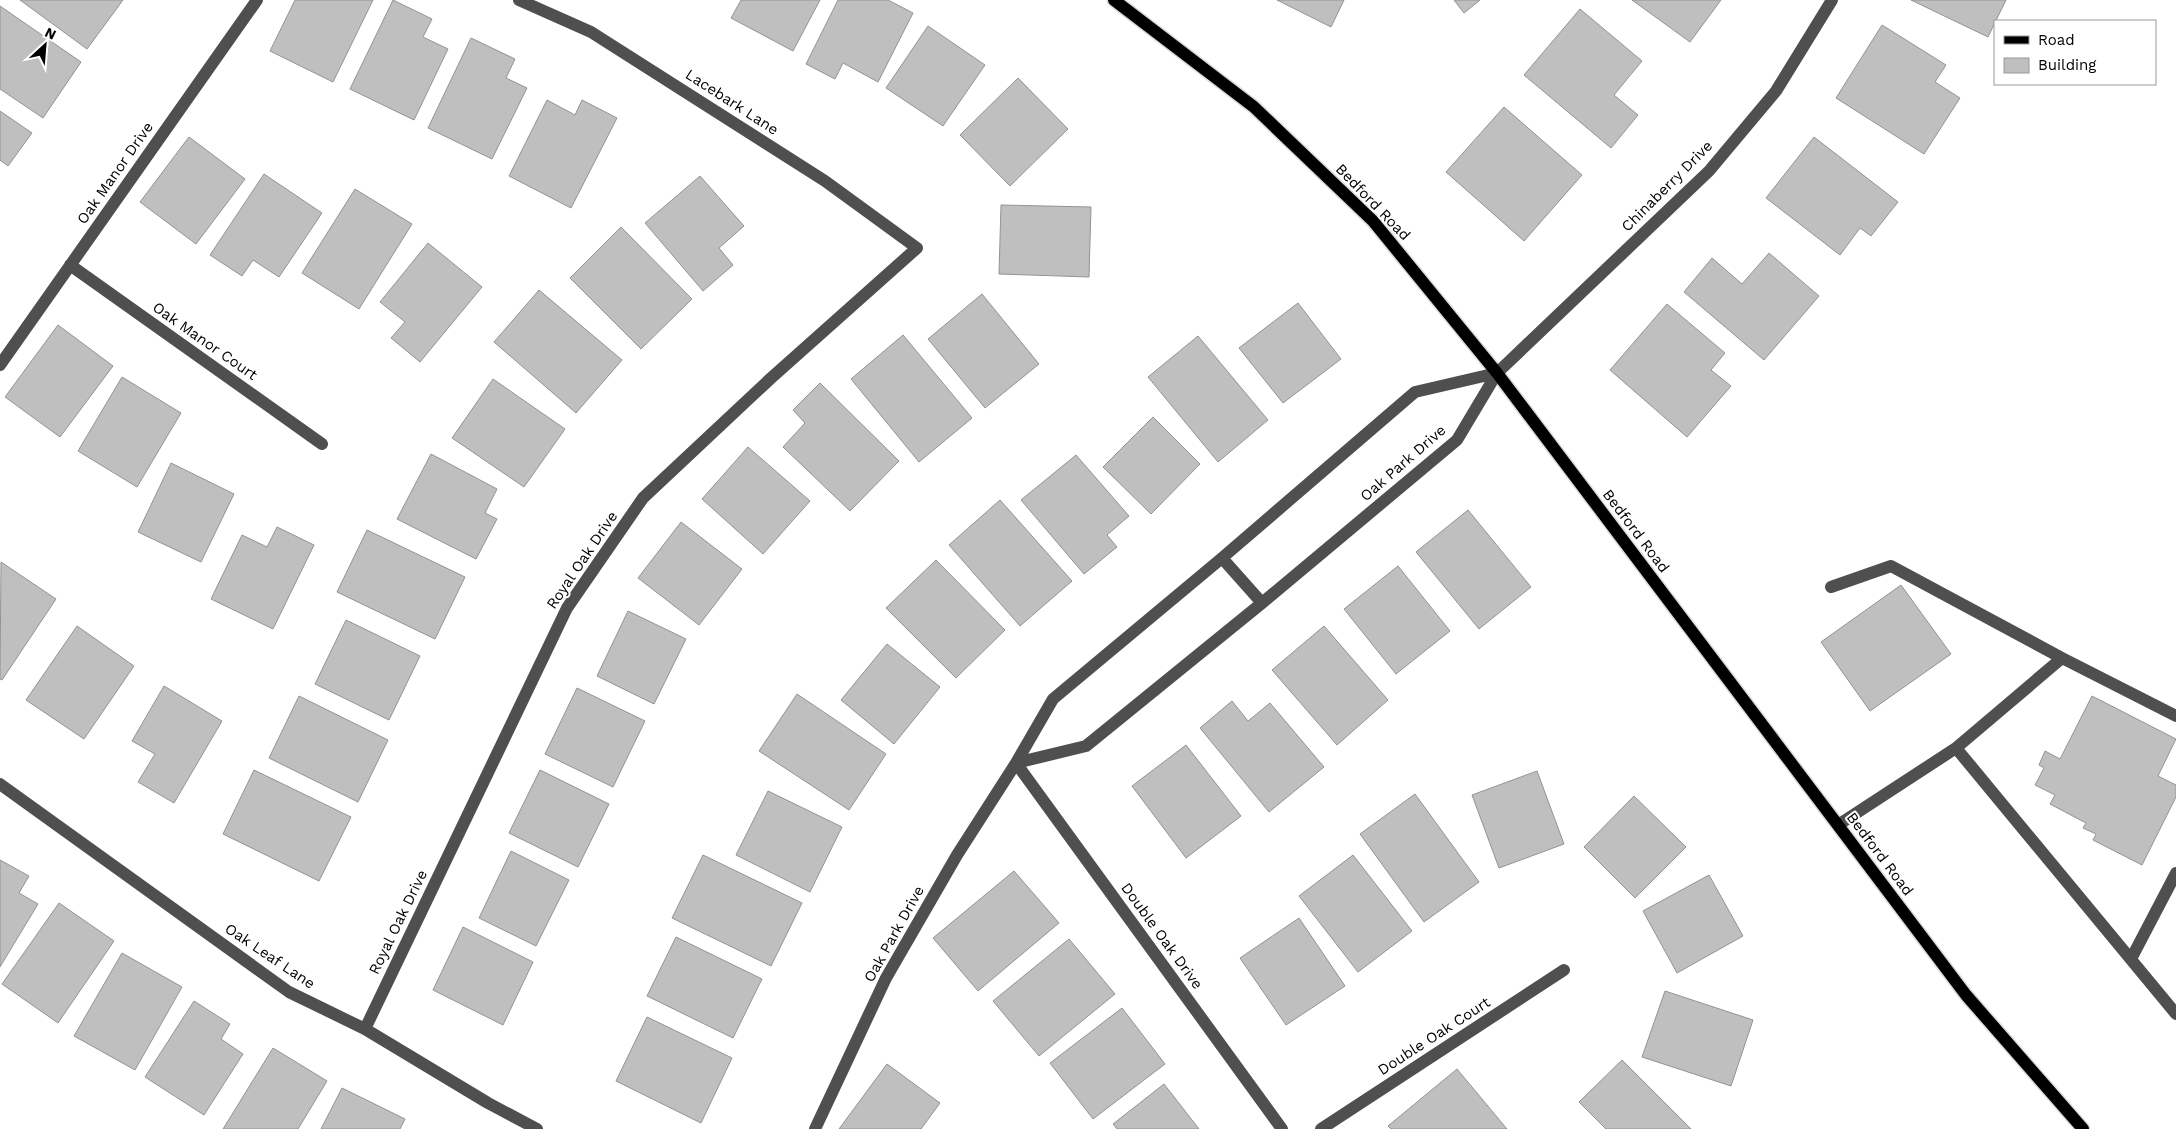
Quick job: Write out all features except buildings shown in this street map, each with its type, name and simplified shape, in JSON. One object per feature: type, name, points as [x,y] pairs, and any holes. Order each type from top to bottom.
[{"type":"main road","name":"Bedford Road","points":[[1114,0],[1254,107],[1373,221],[1497,373],[1966,995],[2083,1129]]},
{"type":"street","name":"Oak Manor Drive","points":[[0,365],[258,0]]},
{"type":"street","name":"Lacebark Lane","points":[[520,0],[591,32],[825,181],[916,248]]},
{"type":"street","name":"Chinaberry Drive","points":[[1497,373],[1709,170],[1776,91],[1832,0]]},
{"type":"street","name":"Royal Oak Drive","points":[[365,1029],[567,608],[643,498],[770,379],[916,248]]},
{"type":"street","name":"Oak Manor Court","points":[[70,265],[322,444]]},
{"type":"street","name":"Oak Park Drive","points":[[815,1129],[886,978],[957,855],[1016,763],[1053,699],[1222,558],[1415,392],[1497,373]]},
{"type":"street","name":"Oak Park Drive","points":[[1016,763],[1086,746],[1262,603],[1457,440],[1497,373]]},
{"type":"street","points":[[1222,558],[1262,603]]},
{"type":"street","points":[[1831,587],[1891,566],[2062,658],[2176,716]]},
{"type":"street","points":[[1838,825],[1956,748],[2062,658]]},
{"type":"street","points":[[1956,748],[2176,1014]]},
{"type":"street","name":"Double Oak Drive","points":[[1016,763],[1282,1129]]},
{"type":"street","name":"Oak Leaf Lane","points":[[0,784],[289,992],[365,1029],[488,1103],[537,1129]]},
{"type":"street","points":[[2131,959],[2176,873]]},
{"type":"street","name":"Double Oak Court","points":[[1321,1129],[1564,970]]}]
